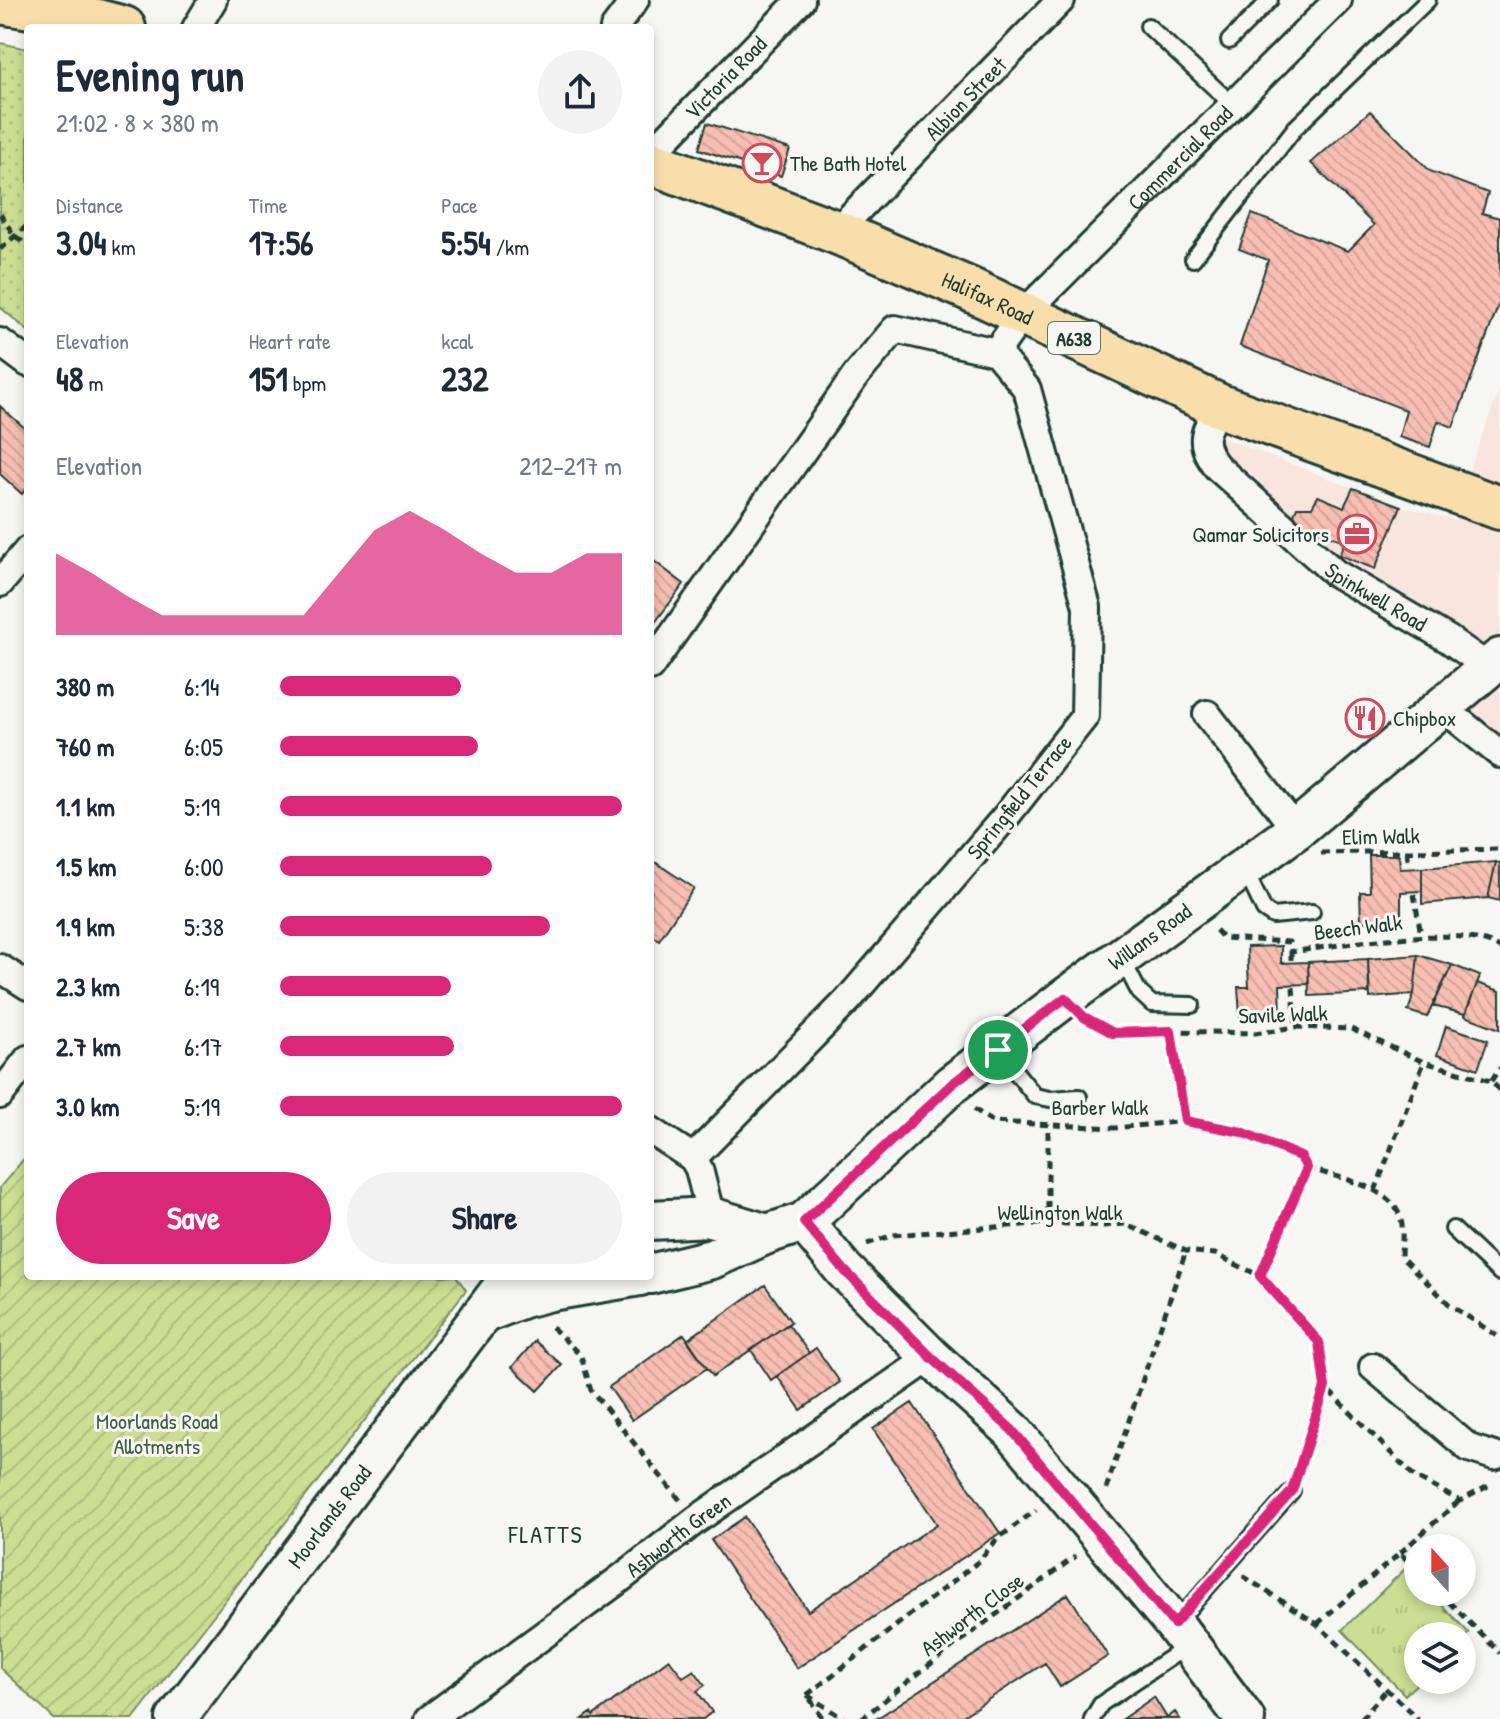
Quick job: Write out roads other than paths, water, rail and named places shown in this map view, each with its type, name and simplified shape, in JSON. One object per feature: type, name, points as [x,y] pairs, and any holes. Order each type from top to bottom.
[{"type":"main road","points":[[0,2],[67,13],[109,24]]},
{"type":"main road","name":"Halifax Road","points":[[654,164],[836,232],[1023,314],[1220,406],[1500,508]]},
{"type":"street","points":[[198,24],[213,0]]},
{"type":"street","points":[[617,24],[635,0]]},
{"type":"street","name":"Victoria Road","points":[[654,151],[801,0]]},
{"type":"street","name":"Albion Street","points":[[836,232],[1061,0]]},
{"type":"street","name":"Commercial Road","points":[[1023,314],[1338,0]]},
{"type":"street","points":[[654,661],[857,374],[895,329],[996,352],[1023,314]]},
{"type":"street","points":[[0,342],[24,360]]},
{"type":"street","name":"Springfield Terrace","points":[[693,1158],[848,1000],[1007,815],[1085,716],[1087,607],[1027,389],[996,352]]},
{"type":"street","name":"Spinkwell Road","points":[[1220,406],[1204,431],[1206,453],[1217,467],[1335,573],[1494,662]]},
{"type":"street","name":"Willans Road","points":[[804,1222],[952,1084],[1296,830],[1494,662]]},
{"type":"street","points":[[1442,707],[1500,754]]},
{"type":"street","points":[[1207,714],[1296,830]]},
{"type":"street","points":[[0,968],[24,983]]},
{"type":"street","points":[[0,1095],[24,1064]]},
{"type":"street","points":[[654,1133],[693,1158],[699,1169],[711,1217]]},
{"type":"street","points":[[654,1220],[711,1217],[767,1234]]},
{"type":"street","points":[[654,1273],[712,1259],[767,1234],[804,1222],[844,1270],[931,1357],[1012,1430],[1182,1634],[1245,1719]]},
{"type":"street","name":"Moorlands Road","points":[[176,1719],[482,1314],[527,1285],[590,1280]]},
{"type":"street","name":"Ashworth Green","points":[[429,1719],[696,1520],[931,1357]]},
{"type":"street","points":[[1373,1367],[1469,1448],[1499,1464]]},
{"type":"lane","points":[[1229,41],[1270,0]]},
{"type":"lane","points":[[1193,259],[1295,128],[1428,0]]},
{"type":"lane","points":[[1148,26],[1233,105]]},
{"type":"lane","points":[[1254,860],[1264,910],[1273,916],[1312,912]]},
{"type":"lane","points":[[1121,957],[1139,992],[1152,1004],[1192,1005]]},
{"type":"lane","points":[[998,1050],[1035,1096],[1050,1099],[1079,1097]]},
{"type":"lane","points":[[1453,1229],[1500,1273]]},
{"type":"lane","points":[[1092,1719],[1101,1704],[1182,1634],[1225,1564],[1292,1491]]},
{"type":"place","name":"The Bath Hotel","points":[[762,163]]},
{"type":"place","name":"Qamar Solicitors","points":[[1357,534]]},
{"type":"place","name":"Chipbox","points":[[1365,718]]},
{"type":"district","name":"FLATTS","points":[[546,1534]]},
{"type":"park label","name":"Moorlands Road Allotments","points":[[157,1434]]}]
